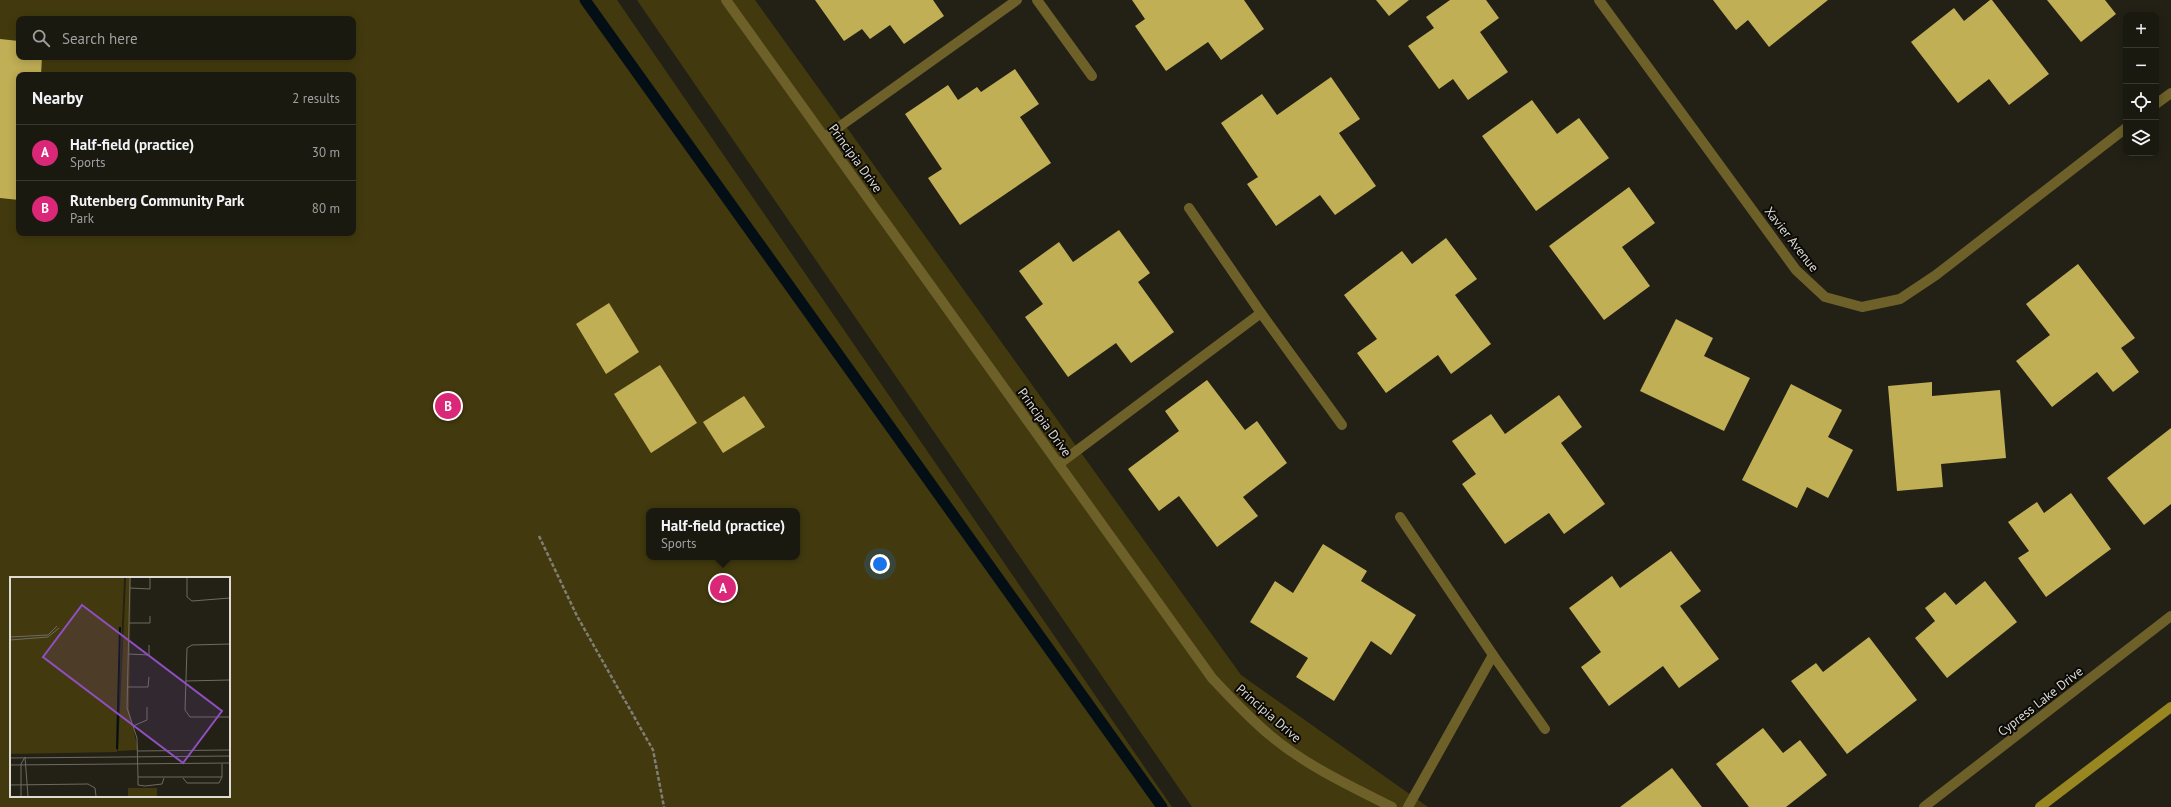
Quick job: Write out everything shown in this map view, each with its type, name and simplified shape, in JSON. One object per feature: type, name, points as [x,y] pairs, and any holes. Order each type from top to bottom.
[{"type":"main road","points":[[2040,807],[2171,707]]},
{"type":"street","name":"Principia Drive","points":[[726,0],[1212,678],[1239,708],[1272,736],[1308,762],[1392,807]]},
{"type":"street","points":[[825,138],[1017,0]]},
{"type":"street","points":[[1037,0],[1092,76]]},
{"type":"street","name":"Xavier Avenue","points":[[1599,0],[1796,270],[1825,297],[1862,307],[1900,299],[1936,276],[2123,130]]},
{"type":"street","points":[[2159,102],[2171,93]]},
{"type":"street","points":[[1189,208],[1342,425]]},
{"type":"street","points":[[1059,464],[1262,313]]},
{"type":"street","points":[[1400,517],[1545,729]]},
{"type":"street","name":"Cypress Lake Drive","points":[[1924,807],[2171,616]]},
{"type":"street","points":[[1408,807],[1494,655]]},
{"type":"path","points":[[539,536],[577,616],[653,750],[664,807]]},
{"type":"shaded area","points":[[0,0],[617,0],[1172,807],[0,807]]},
{"type":"shaded area","points":[[637,0],[755,0],[1241,675],[1428,807],[1192,807]]},
{"type":"building","points":[[815,0],[933,0],[944,16],[904,44],[890,25],[870,39],[862,29],[844,41]]},
{"type":"building","points":[[1132,0],[1244,0],[1264,29],[1221,60],[1208,42],[1166,71],[1135,26],[1145,19]]},
{"type":"building","points":[[1376,0],[1409,0],[1389,16]]},
{"type":"building","points":[[1450,0],[1486,0],[1499,18],[1480,32],[1508,72],[1468,100],[1453,79],[1439,89],[1408,46],[1434,28],[1426,17]]},
{"type":"building","points":[[1713,0],[1828,0],[1769,47],[1748,20],[1736,30]]},
{"type":"building","points":[[1992,0],[2049,74],[2009,105],[1989,79],[1958,103],[1911,42],[1954,8],[1964,21]]},
{"type":"building","points":[[2047,0],[2105,0],[2116,14],[2081,42]]},
{"type":"building","points":[[0,39],[16,41],[16,60],[42,60],[41,72],[16,72],[16,200],[0,198]]},
{"type":"building","points":[[1015,69],[1039,104],[1020,117],[1051,163],[960,225],[928,178],[942,169],[905,114],[948,85],[958,100],[977,87],[981,92]]},
{"type":"building","points":[[1331,77],[1360,119],[1339,133],[1376,186],[1335,215],[1320,195],[1276,226],[1247,184],[1258,177],[1221,123],[1262,94],[1277,115]]},
{"type":"building","points":[[1532,100],[1557,134],[1579,118],[1609,158],[1536,211],[1482,136]]},
{"type":"building","points":[[1629,187],[1655,223],[1622,247],[1650,286],[1604,320],[1549,246]]},
{"type":"building","points":[[1119,230],[1150,273],[1138,282],[1174,332],[1131,363],[1116,343],[1068,377],[1025,317],[1043,304],[1019,271],[1059,242],[1073,262]]},
{"type":"building","points":[[1446,238],[1477,279],[1455,295],[1491,344],[1451,374],[1438,355],[1386,393],[1357,353],[1377,339],[1344,295],[1402,251],[1412,264]]},
{"type":"building","points":[[2078,264],[2135,338],[2121,348],[2139,372],[2113,392],[2097,372],[2052,407],[2016,361],[2050,335],[2026,304]]},
{"type":"building","points":[[609,303],[639,352],[606,374],[576,324]]},
{"type":"building","points":[[1676,319],[1713,338],[1704,356],[1750,378],[1724,431],[1640,391]]},
{"type":"building","points":[[660,365],[697,423],[651,453],[614,394]]},
{"type":"building","points":[[1207,380],[1245,430],[1257,421],[1287,463],[1243,497],[1258,516],[1217,547],[1179,496],[1159,511],[1128,469],[1179,431],[1165,411]]},
{"type":"building","points":[[1932,382],[1932,396],[2000,390],[2006,458],[1941,464],[1943,487],[1897,491],[1888,386]]},
{"type":"building","points":[[1791,384],[1842,410],[1828,437],[1853,450],[1828,498],[1807,487],[1797,508],[1742,480]]},
{"type":"building","points":[[1559,395],[1582,427],[1561,443],[1605,504],[1564,534],[1549,513],[1505,544],[1462,484],[1476,474],[1452,441],[1491,414],[1505,434]]},
{"type":"building","points":[[744,396],[765,427],[723,453],[703,422]]},
{"type":"building","points":[[2171,428],[2171,504],[2144,525],[2107,478]]},
{"type":"building","points":[[2071,493],[2111,549],[2046,597],[2018,558],[2029,551],[2008,522],[2037,502],[2044,513]]},
{"type":"building","points":[[1323,544],[1367,571],[1361,581],[1416,615],[1391,655],[1371,641],[1334,701],[1296,677],[1308,658],[1250,622],[1275,581],[1293,593]]},
{"type":"building","points":[[1671,551],[1701,591],[1680,606],[1719,659],[1679,688],[1663,666],[1609,706],[1581,667],[1601,652],[1569,608],[1612,576],[1620,588]]},
{"type":"building","points":[[1985,581],[2017,622],[1947,678],[1915,638],[1935,621],[1925,608],[1945,592],[1956,605]]},
{"type":"building","points":[[1869,637],[1917,700],[1847,754],[1791,681],[1816,663],[1823,672]]},
{"type":"building","points":[[1763,728],[1783,753],[1800,740],[1827,775],[1786,807],[1749,807],[1716,764]]},
{"type":"building","points":[[1672,768],[1702,807],[1620,807]]},
{"type":"waterway","points":[[585,0],[1162,807]]},
{"type":"place","name":"Rutenberg Community Park","points":[[448,406]]},
{"type":"place","name":"Half-field (practice)","points":[[723,588]]}]
